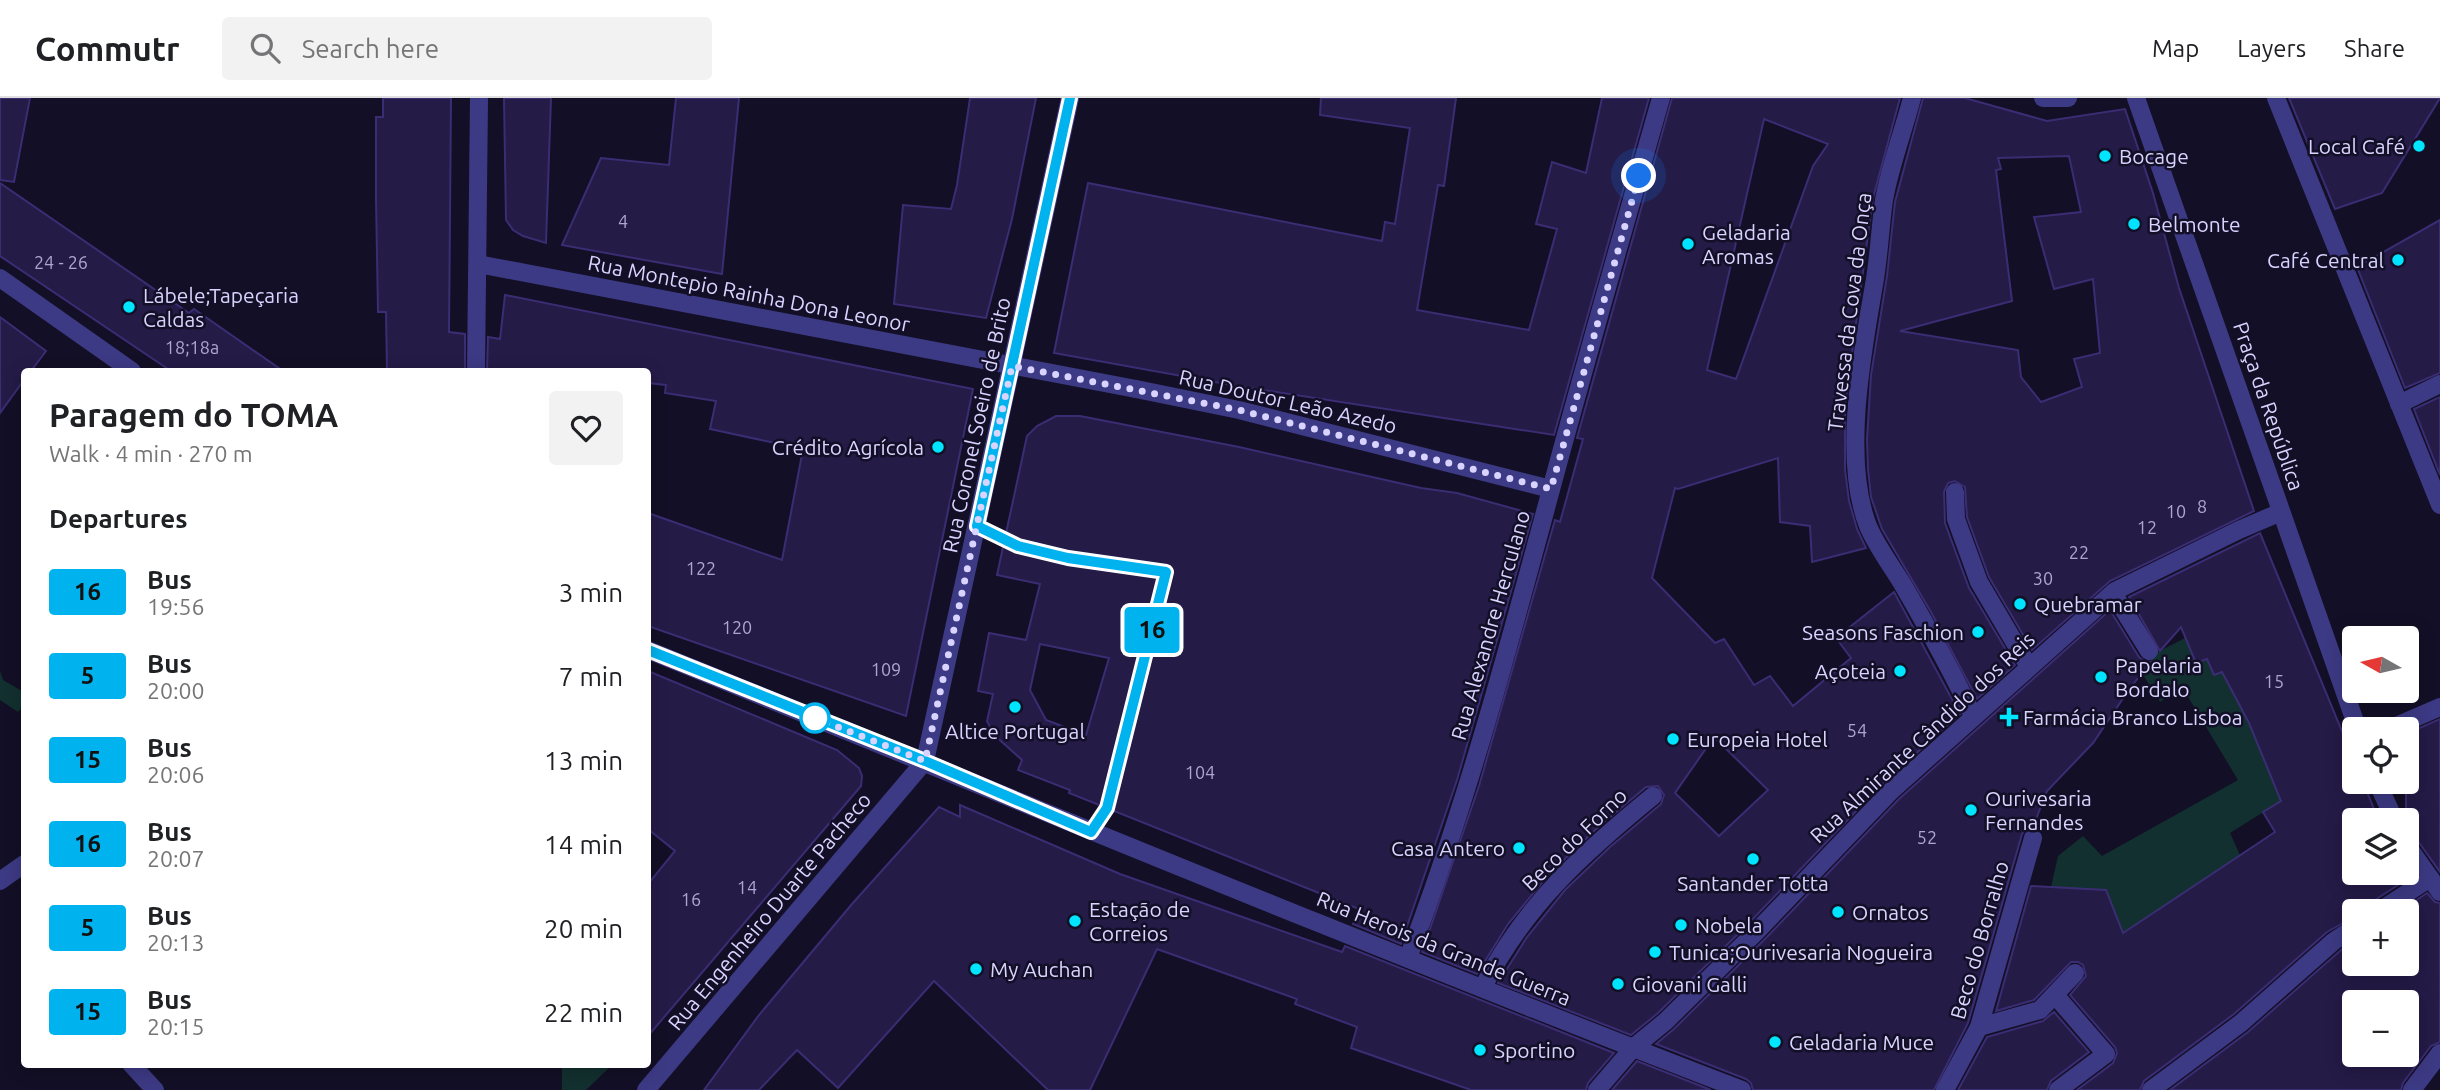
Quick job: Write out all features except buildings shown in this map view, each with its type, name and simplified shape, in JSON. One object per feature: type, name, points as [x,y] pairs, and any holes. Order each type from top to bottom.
[{"type":"street","points":[[476,368],[479,98]]},
{"type":"street","name":"Rua Coronel Soeiro de Brito","points":[[925,761],[1070,98]]},
{"type":"street","name":"Rua Alexandre Herculano","points":[[1408,958],[1461,811],[1522,602],[1661,98]]},
{"type":"street","name":"Travessa da Cova da Onça","points":[[1912,98],[1885,198],[1864,344],[1855,456],[1858,486],[1867,523],[1948,664],[1973,716]]},
{"type":"street","points":[[2043,98],[2068,98]]},
{"type":"street","name":"Praça da República","points":[[2136,98],[2353,717]]},
{"type":"street","points":[[2276,98],[2399,404],[2434,473],[2440,505]]},
{"type":"street","name":"Rua Montepio Rainha Dona Leonor","points":[[478,264],[1012,366]]},
{"type":"street","points":[[0,278],[128,368]]},
{"type":"street","name":"Rua Doutor Leão Azedo","points":[[1012,366],[1239,410],[1551,489]]},
{"type":"street","points":[[2399,404],[2440,384]]},
{"type":"street","points":[[1955,492],[1956,519],[1979,582],[2029,667]]},
{"type":"street","name":"Rua Almirante Cândido dos Reis","points":[[1597,1090],[1633,1048],[1665,1021],[1758,930],[1891,791],[2113,593],[2281,512]]},
{"type":"street","points":[[2113,593],[2149,651]]},
{"type":"street","name":"Rua Herois da Grande Guerra","points":[[651,651],[925,761],[1128,847],[1742,1090]]},
{"type":"street","points":[[2417,717],[2440,707]]},
{"type":"street","name":"Rua Engenheiro Duarte Pacheco","points":[[646,1090],[925,761]]},
{"type":"street","name":"Beco do Forno","points":[[1483,988],[1509,940],[1554,885],[1604,836],[1653,796]]},
{"type":"street","name":"Beco do Borralho","points":[[1945,1090],[1979,1027],[2033,838]]},
{"type":"street","points":[[2405,899],[2435,885],[2419,862]]},
{"type":"street","points":[[0,881],[21,866]]},
{"type":"street","points":[[2151,1090],[2241,1023],[2342,936]]},
{"type":"street","points":[[1979,1027],[2040,1010],[2075,974]]},
{"type":"street","points":[[2055,995],[2106,1054],[2058,1090]]},
{"type":"street","points":[[2412,1090],[2440,1053]]},
{"type":"street","points":[[135,1068],[155,1090]]},
{"type":"green space","points":[[2185,638],[2196,663],[2207,659],[2214,674],[2222,672],[2249,723],[2281,801],[2230,833],[2240,855],[2088,957],[2117,917],[2106,890],[2051,887],[2058,856],[2083,836],[2102,856],[2238,780],[2182,687],[2160,702],[2142,673],[2156,653]]},
{"type":"green space","points":[[0,671],[3,680],[21,690],[21,708],[18,712],[0,700]]},
{"type":"green space","points":[[562,1068],[609,1068],[586,1090],[562,1090]]},
{"type":"bus line","name":"16","points":[[651,651],[925,761],[1091,832],[1107,808],[1166,572],[1068,558],[1018,546],[977,526],[1070,98]]},
{"type":"place","name":"Local Café","points":[[2419,146]]},
{"type":"place","name":"Bocage","points":[[2105,156]]},
{"type":"place","name":"Belmonte","points":[[2134,224]]},
{"type":"place","name":"Geladaria Aromas","points":[[1688,244]]},
{"type":"place","name":"Café Central","points":[[2398,260]]},
{"type":"place","name":"Lábele;Tapeçaria Caldas","points":[[129,307]]},
{"type":"place","name":"Crédito Agrícola","points":[[938,447]]},
{"type":"place","name":"Quebramar","points":[[2020,604]]},
{"type":"place","name":"Seasons Faschion","points":[[1978,632]]},
{"type":"place","name":"Açoteia","points":[[1900,671]]},
{"type":"place","name":"Papelaria Bordalo","points":[[2101,677]]},
{"type":"place","name":"Altice Portugal","points":[[1015,707]]},
{"type":"place","name":"Farmácia Branco Lisboa","points":[[2009,717]]},
{"type":"place","name":"Europeia Hotel","points":[[1673,739]]},
{"type":"place","name":"Ourivesaria Fernandes","points":[[1971,810]]},
{"type":"place","name":"Casa Antero","points":[[1519,848]]},
{"type":"place","name":"Santander Totta","points":[[1753,859]]},
{"type":"place","name":"Ornatos","points":[[1838,912]]},
{"type":"place","name":"Estação de Correios","points":[[1075,921]]},
{"type":"place","name":"Nobela","points":[[1681,925]]},
{"type":"place","name":"Tunica;Ourivesaria Nogueira","points":[[1655,952]]},
{"type":"place","name":"My Auchan","points":[[976,969]]},
{"type":"place","name":"Giovani Galli","points":[[1618,984]]},
{"type":"place","name":"Geladaria Muce","points":[[1775,1042]]},
{"type":"place","name":"Sportino","points":[[1480,1050]]},
{"type":"route","points":[[815,718],[925,761],[1012,366],[1239,410],[1551,489],[1639,176]]}]
